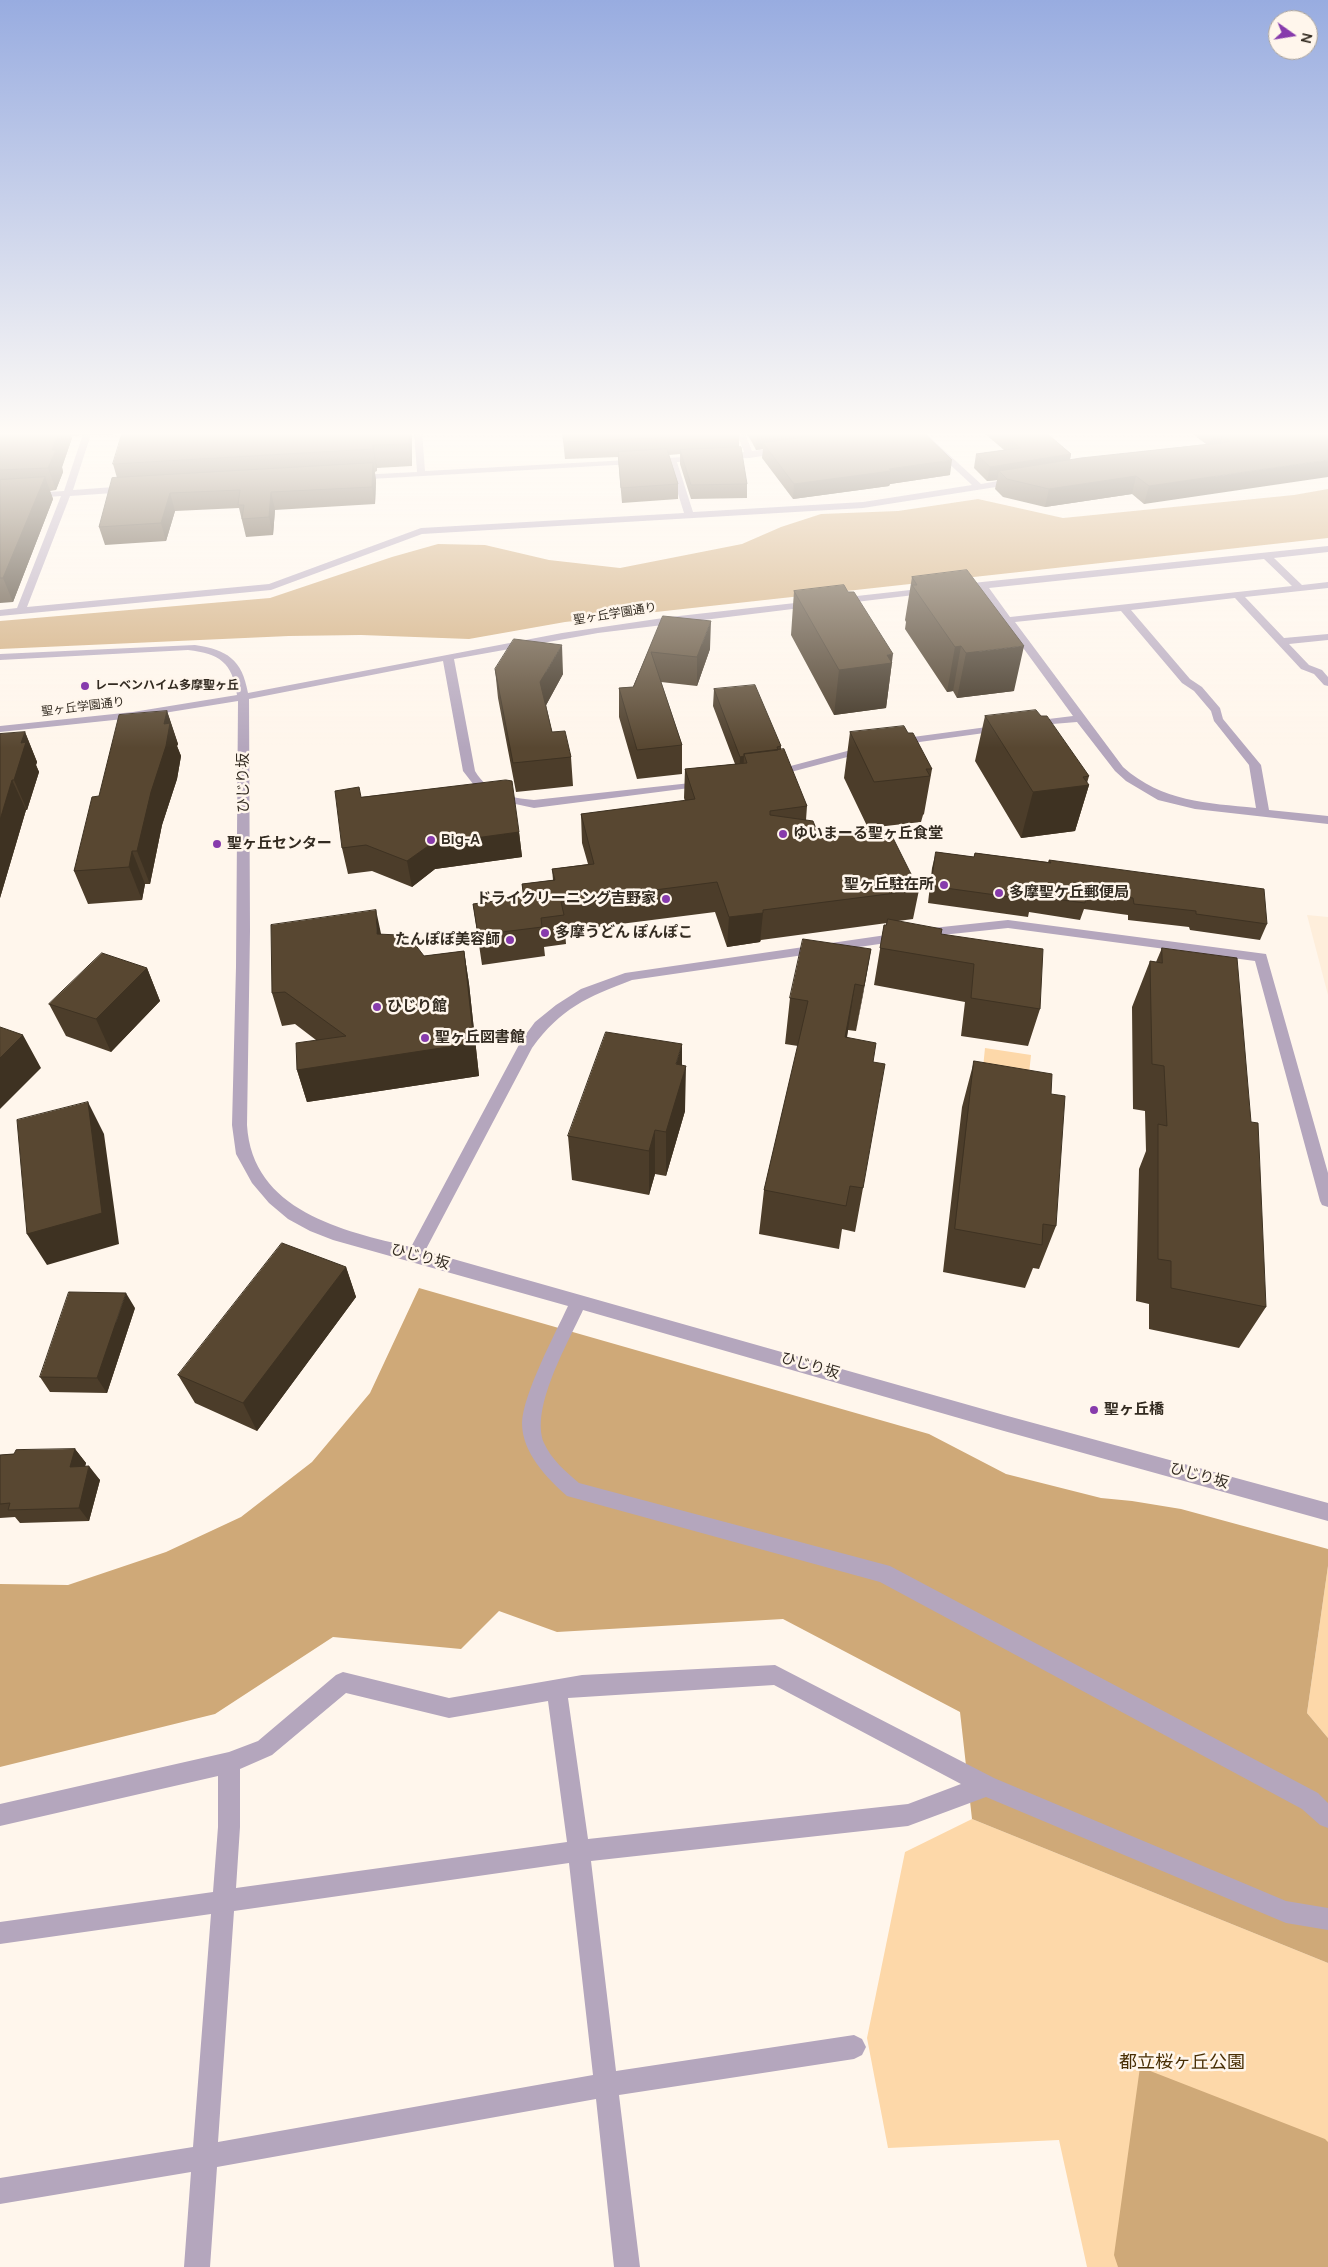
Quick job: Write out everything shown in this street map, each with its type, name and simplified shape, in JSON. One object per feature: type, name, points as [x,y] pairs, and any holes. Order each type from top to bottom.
[{"type":"street","points":[[21,611],[49,537]]},
{"type":"street","points":[[0,613],[270,587],[405,537]]},
{"type":"street","name":"聖ヶ丘学園通り","points":[[0,729],[82,722],[243,697],[448,657],[667,620],[1328,549]]},
{"type":"street","points":[[1267,556],[1300,588]]},
{"type":"street","points":[[982,585],[1119,769],[1143,788],[1162,796],[1195,805],[1328,820]]},
{"type":"street","points":[[1007,620],[1328,585]]},
{"type":"street","points":[[1238,595],[1305,667],[1318,672],[1328,683]]},
{"type":"street","points":[[1124,608],[1186,681],[1198,689],[1216,710],[1218,719],[1255,764],[1264,812]]},
{"type":"street","points":[[1280,642],[1328,638]]},
{"type":"street","name":"ひじり坂","points":[[0,658],[160,647],[203,649],[216,653],[232,664],[242,682],[244,763],[240,1122],[244,1153],[264,1187],[292,1216],[348,1239],[415,1255],[1004,1423],[1328,1512]]},
{"type":"street","points":[[448,657],[469,771],[475,783],[488,793],[513,801],[534,804],[721,780]]},
{"type":"street","points":[[759,776],[777,774],[879,746],[1080,718]]},
{"type":"street","points":[[415,1255],[526,1045],[547,1020],[561,1008],[586,992],[630,976],[949,930],[1008,924],[1260,956],[1328,1201]]},
{"type":"street","points":[[578,1302],[538,1397],[531,1422],[540,1453],[554,1472],[574,1490],[883,1574],[1310,1801],[1328,1817]]},
{"type":"street","points":[[0,1814],[229,1763],[264,1748],[343,1682],[449,1708],[582,1685],[775,1675],[986,1786],[1286,1912],[1328,1919]]},
{"type":"street","points":[[557,1689],[579,1851],[627,2267]]},
{"type":"street","points":[[197,2267],[229,1827],[229,1763]]},
{"type":"street","points":[[0,1933],[579,1851],[908,1816],[986,1786]]},
{"type":"street","points":[[0,2191],[206,2157],[607,2085],[854,2047]]},
{"type":"shaded area","points":[[759,537],[1328,537],[565,622],[469,639],[361,635],[289,636],[0,649],[0,621],[270,598],[392,557],[438,544],[485,545],[549,560],[620,568],[742,544]]},
{"type":"shaded area","points":[[1307,915],[1328,917],[1328,995]]},
{"type":"shaded area","points":[[419,1288],[929,1434],[1006,1474],[1101,1498],[1181,1509],[1328,1549],[1328,1566],[1307,1713],[1328,1738],[1328,1963],[972,1819],[960,1712],[783,1619],[557,1632],[499,1611],[461,1649],[333,1637],[215,1714],[0,1767],[0,1584],[68,1585],[166,1552],[241,1517],[312,1462],[370,1393]]},
{"type":"shaded area","points":[[1140,2067],[1325,2139],[1328,2142],[1328,2267],[1118,2267],[1114,2255]]},
{"type":"green space","points":[[985,1048],[1031,1055],[1029,1074],[982,1078]]},
{"type":"green space","points":[[1328,1566],[1328,1738],[1307,1713]]},
{"type":"green space","name":"都立桜ヶ丘公園","points":[[972,1819],[1328,1963],[1328,2267],[1087,2267],[1059,2140],[888,2148],[867,2038],[905,1852]]},
{"type":"building","points":[[0,537],[20,537],[3,578],[0,578]]},
{"type":"building","points":[[967,570],[1024,646],[966,653],[961,646],[955,647],[912,585],[917,585],[912,577]]},
{"type":"building","points":[[844,585],[848,592],[854,592],[893,654],[887,655],[892,663],[839,670],[794,591]]},
{"type":"building","points":[[663,616],[711,621],[697,657],[651,652],[682,745],[637,750],[619,688],[633,687]]},
{"type":"building","points":[[514,639],[562,645],[540,682],[552,732],[565,731],[571,757],[513,763],[495,669]]},
{"type":"building","points":[[755,685],[781,746],[777,747],[778,750],[744,754],[744,756],[740,757],[714,689]]},
{"type":"building","points":[[1036,710],[1041,716],[1047,716],[1089,776],[1083,777],[1089,785],[1033,792],[985,716]]},
{"type":"building","points":[[167,711],[164,724],[170,723],[166,746],[151,792],[137,851],[132,851],[129,867],[74,871],[92,797],[99,796],[119,715]]},
{"type":"building","points":[[904,726],[908,733],[913,733],[932,769],[926,769],[930,776],[874,782],[850,732]]},
{"type":"building","points":[[25,732],[21,743],[26,742],[0,820],[0,734]]},
{"type":"building","points":[[784,749],[807,806],[770,811],[770,815],[813,821],[819,836],[870,829],[890,832],[919,890],[763,910],[763,913],[729,917],[717,882],[561,902],[564,915],[541,918],[542,927],[478,935],[473,904],[524,897],[522,884],[555,880],[552,869],[594,864],[581,814],[695,799],[685,769],[747,763],[744,754]]},
{"type":"building","points":[[506,780],[512,781],[519,832],[431,844],[407,861],[366,845],[342,848],[335,791],[359,787],[361,797]]},
{"type":"building","points":[[936,852],[974,857],[975,853],[1051,863],[1049,860],[1264,889],[1267,924],[1196,914],[1196,911],[1134,904],[1133,898],[1086,892],[1085,903],[1033,896],[1032,900],[931,886]]},
{"type":"building","name":"ひじり館","points":[[376,910],[377,934],[399,935],[414,943],[424,956],[464,951],[474,1043],[297,1070],[296,1043],[346,1036],[285,992],[272,993],[271,925]]},
{"type":"building","points":[[888,919],[942,929],[941,934],[1043,949],[1040,1009],[971,998],[974,964],[880,948],[884,925],[886,925]]},
{"type":"building","points":[[803,939],[871,949],[864,986],[855,984],[845,1037],[876,1043],[873,1062],[885,1064],[863,1188],[850,1186],[846,1206],[764,1190],[808,1001],[790,998]]},
{"type":"building","points":[[1162,948],[1237,958],[1251,1122],[1258,1123],[1266,1307],[1171,1288],[1171,1261],[1158,1259],[1158,1124],[1167,1126],[1164,1066],[1152,1064],[1150,961],[1162,963]]},
{"type":"building","points":[[102,953],[147,968],[96,1019],[49,1004]]},
{"type":"building","points":[[0,1027],[23,1035],[0,1058]]},
{"type":"building","points":[[606,1032],[682,1044],[676,1064],[686,1066],[666,1132],[655,1130],[649,1151],[568,1136]]},
{"type":"building","points":[[974,1061],[1052,1074],[1051,1094],[1065,1096],[1056,1226],[1043,1224],[1042,1245],[955,1229]]},
{"type":"building","points":[[88,1102],[102,1213],[27,1234],[17,1120]]},
{"type":"building","points":[[282,1243],[346,1267],[243,1403],[178,1375]]},
{"type":"building","points":[[69,1292],[126,1293],[97,1378],[40,1377]]},
{"type":"building","points":[[75,1449],[70,1467],[89,1466],[79,1508],[8,1510],[10,1503],[0,1504],[0,1455],[14,1454],[16,1450]]},
{"type":"place","name":"レーベンハイム多摩聖ヶ丘","points":[[85,686]]},
{"type":"place","name":"ゆいまーる聖ヶ丘食堂","points":[[783,834]]},
{"type":"place","name":"Big-A","points":[[431,840]]},
{"type":"place","name":"聖ヶ丘センター","points":[[217,844]]},
{"type":"place","name":"聖ヶ丘駐在所","points":[[944,885]]},
{"type":"place","name":"多摩聖ケ丘郵便局","points":[[999,893]]},
{"type":"place","name":"ドライクリーニング吉野家","points":[[666,899]]},
{"type":"place","name":"多摩うどん ぽんぽこ","points":[[545,933]]},
{"type":"place","name":"たんぽぽ美容師","points":[[510,940]]},
{"type":"place","name":"ひじり館","points":[[377,1007]]},
{"type":"place","name":"聖ヶ丘図書館","points":[[425,1038]]},
{"type":"place","name":"聖ヶ丘橋","points":[[1094,1410]]}]
